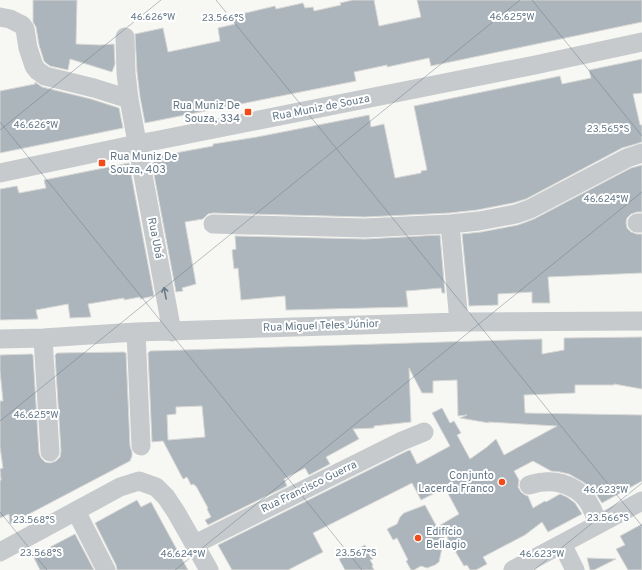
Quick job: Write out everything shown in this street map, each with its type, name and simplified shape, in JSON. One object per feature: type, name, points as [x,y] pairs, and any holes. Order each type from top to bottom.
[{"type":"street","points":[[0,17],[10,19],[22,25],[25,29],[28,48],[34,66],[45,76],[94,88],[129,99]]},
{"type":"street","name":"Rua Ubá","points":[[126,37],[126,73],[129,99],[172,332]]},
{"type":"street","name":"Rua Muniz de Souza","points":[[0,173],[642,42]]},
{"type":"street","points":[[212,224],[365,228],[450,224],[479,221],[516,214],[530,209],[627,158],[642,153]]},
{"type":"street","points":[[450,224],[459,322]]},
{"type":"street","name":"Rua Miguel Teles Júnior","points":[[0,339],[44,338],[136,332],[459,322],[642,321]]},
{"type":"street","points":[[136,332],[141,446]]},
{"type":"street","points":[[44,338],[50,452]]},
{"type":"street","name":"Rua Francisco Guerra","points":[[195,544],[395,444],[424,432]]},
{"type":"street","points":[[0,552],[120,487],[139,481],[156,487],[166,497],[209,570]]},
{"type":"street","points":[[529,484],[558,482],[576,490],[586,498],[598,524]]},
{"type":"street","points":[[513,570],[642,501]]},
{"type":"street","points":[[76,511],[106,570]]},
{"type":"street","points":[[562,544],[575,570]]},
{"type":"building","points":[[33,0],[77,0],[76,44],[114,44],[115,64],[112,72],[70,59],[68,70],[50,66],[46,63],[39,45],[36,27],[33,22]]},
{"type":"building","points":[[353,0],[374,0],[379,26],[421,17],[417,0],[642,0],[642,22],[431,66],[429,58],[387,67],[387,65],[354,72],[356,81],[145,123],[137,72],[135,34],[163,28],[168,52],[220,41],[218,28],[235,24],[233,16],[275,6],[276,9],[303,3],[305,8],[313,7],[314,11],[341,5],[340,3]]},
{"type":"building","points":[[642,59],[642,93],[633,94],[640,125],[642,125],[642,142],[622,148],[526,199],[477,210],[449,213],[365,217],[208,214],[203,219],[185,222],[196,284],[182,288],[183,291],[176,292],[152,164],[159,156],[213,146],[213,144],[369,115],[371,127],[384,124],[395,178],[421,173],[421,171],[427,170],[414,106],[560,76],[562,84],[591,78],[589,70]]},
{"type":"building","points":[[35,82],[42,87],[91,99],[119,108],[123,128],[0,153],[0,91],[35,84]]},
{"type":"building","points":[[129,163],[154,296],[140,299],[140,297],[124,300],[124,298],[88,304],[91,317],[70,318],[68,304],[36,310],[38,319],[0,320],[0,189],[17,186],[19,193],[46,188],[44,180]]},
{"type":"building","points":[[642,165],[642,212],[631,214],[627,218],[626,223],[627,228],[631,232],[642,234],[642,273],[548,277],[550,303],[532,303],[532,292],[498,294],[498,305],[469,306],[462,234],[518,225],[534,219],[631,168]]},
{"type":"building","points":[[440,235],[445,293],[442,293],[441,288],[406,291],[408,307],[286,310],[285,296],[241,300],[238,268],[234,269],[232,250],[236,249],[235,236],[365,239]]},
{"type":"building","points":[[642,337],[642,389],[614,384],[575,385],[575,393],[524,395],[525,413],[642,415],[642,481],[602,503],[590,487],[569,474],[551,471],[533,461],[514,471],[519,480],[518,487],[521,492],[528,496],[533,508],[560,494],[575,503],[582,514],[548,532],[542,522],[525,535],[483,557],[487,564],[476,570],[470,570],[467,565],[464,566],[445,534],[439,562],[427,568],[421,566],[411,570],[406,561],[408,560],[397,538],[393,540],[387,529],[397,524],[400,517],[404,513],[425,505],[437,527],[459,514],[445,488],[421,500],[412,483],[313,533],[323,552],[288,570],[232,570],[218,545],[407,451],[410,450],[417,464],[450,446],[432,413],[442,408],[450,423],[454,421],[461,433],[457,435],[470,459],[496,439],[504,455],[557,426],[488,422],[489,423],[460,418],[467,415],[458,416],[457,380],[433,381],[433,393],[422,393],[409,368],[411,422],[374,426],[374,428],[353,429],[359,439],[326,457],[330,464],[309,475],[305,468],[284,479],[287,486],[208,525],[205,520],[211,517],[207,509],[208,508],[196,486],[194,484],[191,485],[187,477],[183,479],[163,441],[152,442],[148,353],[150,351],[542,339],[542,354],[564,350],[564,338]],"holes":[[[202,406],[205,437],[168,440],[167,415],[176,414],[176,407]]]},
{"type":"building","points":[[57,353],[126,353],[130,446],[132,452],[130,461],[10,524],[9,514],[0,518],[0,469],[3,468],[0,447],[0,401],[3,401],[0,355],[33,355],[39,453],[45,462],[50,463],[56,461],[60,457],[61,451],[55,355]]},
{"type":"building","points":[[137,500],[141,507],[151,502],[188,570],[117,570],[116,565],[95,523]]},
{"type":"building","points":[[642,524],[642,570],[628,570],[616,549],[625,545],[620,536]]},
{"type":"building","points":[[75,534],[94,570],[40,570],[33,556]]},
{"type":"building","points":[[365,545],[373,559],[370,560],[374,570],[345,570],[339,559]]},
{"type":"building","points":[[587,558],[616,559],[594,570],[590,570]]},
{"type":"place","name":"Rua Muniz De Souza, 334","points":[[248,112]]},
{"type":"place","name":"Rua Muniz De Souza, 403","points":[[102,163]]},
{"type":"place","name":"Conjunto Lacerda Franco","points":[[502,482]]},
{"type":"place","name":"Edifício Bellagio","points":[[418,538]]}]
